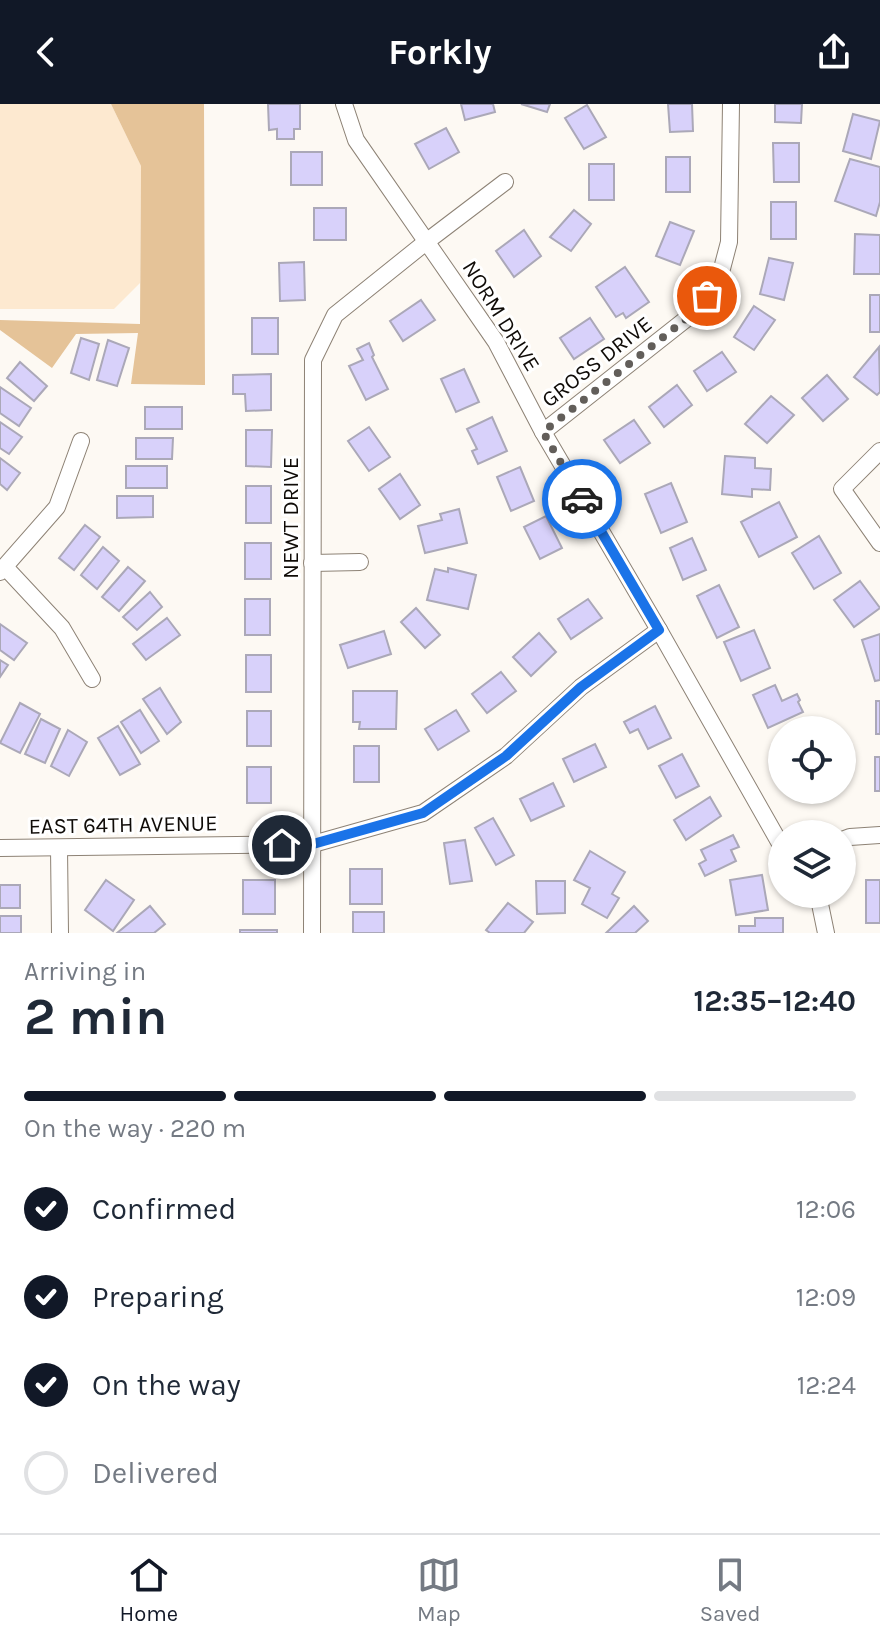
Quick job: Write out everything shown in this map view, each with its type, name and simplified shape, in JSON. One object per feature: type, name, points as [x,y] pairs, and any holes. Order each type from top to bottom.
[{"type":"street","name":"NORM DRIVE","points":[[344,104],[356,140],[496,342],[543,432],[768,822]]},
{"type":"street","name":"GROSS DRIVE","points":[[543,432],[695,312],[719,280],[729,242],[731,104]]},
{"type":"street","name":"NEWT DRIVE","points":[[312,933],[313,360],[335,315],[505,182]]},
{"type":"street","points":[[81,441],[57,507],[3,570],[62,628],[92,679]]},
{"type":"street","points":[[880,451],[842,489],[880,543]]},
{"type":"street","points":[[312,563],[360,562]]},
{"type":"street","name":"EAST 64TH AVENUE","points":[[0,848],[313,844],[423,813],[506,756],[581,687],[659,630]]},
{"type":"street","points":[[856,837],[880,835]]},
{"type":"street","points":[[59,848],[60,933]]},
{"type":"street","points":[[821,908],[826,933]]},
{"type":"shaded area","points":[[0,104],[111,104],[141,166],[140,283],[114,309],[0,309]]},
{"type":"shaded area","points":[[111,104],[204,104],[205,385],[131,384],[138,333],[76,334],[52,368],[0,330],[0,320],[140,324],[141,166]]},
{"type":"building","points":[[268,104],[300,104],[300,129],[294,129],[294,139],[277,139],[277,129],[269,130]]},
{"type":"building","points":[[461,104],[493,104],[495,112],[465,120]]},
{"type":"building","points":[[521,104],[550,104],[547,112]]},
{"type":"building","points":[[668,104],[692,104],[693,131],[670,132]]},
{"type":"building","points":[[775,104],[802,104],[801,123],[775,122]]},
{"type":"building","points":[[587,105],[606,137],[584,149],[565,118]]},
{"type":"building","points":[[853,114],[880,121],[871,159],[843,151]]},
{"type":"building","points":[[446,128],[459,152],[429,169],[415,144]]},
{"type":"building","points":[[773,143],[799,143],[799,182],[774,182]]},
{"type":"building","points":[[291,152],[322,152],[322,185],[291,185]]},
{"type":"building","points":[[666,157],[690,157],[690,192],[666,192]]},
{"type":"building","points":[[850,159],[880,167],[880,202],[876,216],[835,201]]},
{"type":"building","points":[[589,164],[614,164],[614,200],[589,200]]},
{"type":"building","points":[[771,202],[796,202],[796,239],[771,239]]},
{"type":"building","points":[[314,208],[346,208],[346,240],[314,240]]},
{"type":"building","points":[[574,210],[591,224],[571,251],[550,237]]},
{"type":"building","points":[[670,222],[694,231],[680,265],[656,256]]},
{"type":"building","points":[[524,230],[541,256],[514,277],[496,251]]},
{"type":"building","points":[[855,234],[880,235],[880,274],[854,274]]},
{"type":"building","points":[[769,258],[793,263],[784,300],[760,294]]},
{"type":"building","points":[[304,262],[305,300],[280,301],[279,263]]},
{"type":"building","points":[[625,267],[649,302],[626,318],[623,313],[616,317],[596,287]]},
{"type":"building","points":[[870,295],[880,295],[880,332],[870,332]]},
{"type":"building","points":[[421,300],[435,320],[403,341],[390,321]]},
{"type":"building","points":[[754,306],[775,320],[754,350],[734,337]]},
{"type":"building","points":[[252,318],[278,318],[278,354],[252,354]]},
{"type":"building","points":[[590,318],[604,339],[574,359],[560,338]]},
{"type":"building","points":[[81,338],[99,344],[89,380],[71,373]]},
{"type":"building","points":[[108,340],[129,348],[117,386],[97,380]]},
{"type":"building","points":[[369,343],[372,357],[388,389],[366,400],[349,366],[363,360],[357,349]]},
{"type":"building","points":[[879,347],[880,392],[877,395],[854,377]]},
{"type":"building","points":[[722,352],[736,372],[707,391],[694,371]]},
{"type":"building","points":[[20,362],[47,386],[34,401],[7,378]]},
{"type":"building","points":[[464,369],[479,402],[456,412],[441,379]]},
{"type":"building","points":[[271,374],[271,410],[246,411],[245,394],[233,394],[233,375]]},
{"type":"building","points":[[827,375],[848,399],[823,421],[802,398]]},
{"type":"building","points":[[677,385],[692,405],[664,427],[649,407]]},
{"type":"building","points":[[0,387],[31,408],[19,426],[0,413]]},
{"type":"building","points":[[771,396],[794,415],[767,443],[745,424]]},
{"type":"building","points":[[145,407],[182,407],[182,429],[145,429]]},
{"type":"building","points":[[492,417],[507,451],[478,464],[472,451],[477,449],[467,429]]},
{"type":"building","points":[[634,420],[650,443],[620,463],[604,440]]},
{"type":"building","points":[[0,422],[22,437],[9,454],[0,448]]},
{"type":"building","points":[[369,427],[390,457],[369,471],[348,441]]},
{"type":"building","points":[[246,430],[272,430],[271,467],[246,466]]},
{"type":"building","points":[[136,438],[173,438],[172,459],[136,459]]},
{"type":"building","points":[[725,456],[755,458],[755,468],[771,469],[770,490],[752,489],[752,497],[722,494]]},
{"type":"building","points":[[0,458],[20,473],[7,490],[0,484]]},
{"type":"building","points":[[126,466],[167,466],[167,488],[126,488]]},
{"type":"building","points":[[520,467],[534,501],[511,511],[497,477]]},
{"type":"building","points":[[400,474],[420,505],[400,519],[379,489]]},
{"type":"building","points":[[671,483],[687,522],[661,533],[645,494]]},
{"type":"building","points":[[246,486],[271,486],[271,523],[246,523]]},
{"type":"building","points":[[117,496],[153,496],[153,517],[117,518]]},
{"type":"building","points":[[779,502],[797,537],[759,557],[741,522]]},
{"type":"building","points":[[459,509],[467,543],[425,553],[418,526],[442,520],[440,514]]},
{"type":"building","points":[[546,516],[562,548],[540,559],[524,527]]},
{"type":"building","points":[[85,525],[100,537],[74,570],[59,558]]},
{"type":"building","points":[[819,536],[841,573],[814,589],[792,553]]},
{"type":"building","points":[[692,538],[706,570],[683,580],[670,548]]},
{"type":"building","points":[[245,543],[271,543],[271,579],[245,579]]},
{"type":"building","points":[[103,547],[119,561],[97,589],[81,575]]},
{"type":"building","points":[[128,567],[145,581],[119,611],[102,597]]},
{"type":"building","points":[[448,568],[476,575],[468,609],[427,600],[435,569],[448,572]]},
{"type":"building","points":[[860,581],[880,608],[854,627],[834,600]]},
{"type":"building","points":[[719,585],[739,627],[717,638],[697,596]]},
{"type":"building","points":[[150,592],[162,607],[137,630],[123,617]]},
{"type":"building","points":[[245,599],[270,599],[270,635],[245,635]]},
{"type":"building","points":[[588,599],[602,618],[571,639],[558,619]]},
{"type":"building","points":[[416,608],[440,635],[425,648],[401,622]]},
{"type":"building","points":[[167,618],[180,635],[146,660],[133,644]]},
{"type":"building","points":[[0,624],[27,643],[14,660],[0,650]]},
{"type":"building","points":[[754,630],[770,668],[741,681],[724,642]]},
{"type":"building","points":[[384,631],[391,654],[348,668],[340,645]]},
{"type":"building","points":[[539,633],[556,652],[531,676],[513,657]]},
{"type":"building","points":[[880,634],[880,680],[875,681],[862,640]]},
{"type":"building","points":[[246,655],[271,655],[271,692],[246,692]]},
{"type":"building","points":[[0,660],[8,665],[0,677]]},
{"type":"building","points":[[501,672],[516,691],[487,713],[472,694]]},
{"type":"building","points":[[775,685],[782,701],[797,694],[803,712],[794,716],[768,716],[768,728],[753,695]]},
{"type":"building","points":[[160,688],[181,722],[167,734],[143,699]]},
{"type":"building","points":[[353,691],[397,691],[396,729],[359,729],[360,722],[353,722]]},
{"type":"building","points":[[876,701],[880,701],[880,734],[876,734]]},
{"type":"building","points":[[20,703],[40,714],[20,753],[0,743]]},
{"type":"building","points":[[655,706],[671,738],[648,749],[638,729],[630,733],[624,722]]},
{"type":"building","points":[[140,710],[159,741],[141,753],[121,722]]},
{"type":"building","points":[[456,710],[469,731],[438,750],[425,729]]},
{"type":"building","points":[[247,711],[271,711],[271,746],[247,746]]},
{"type":"building","points":[[41,719],[60,729],[45,763],[25,754]]},
{"type":"building","points":[[118,726],[140,764],[120,775],[98,738]]},
{"type":"building","points":[[68,730],[87,742],[69,776],[51,766]]},
{"type":"building","points":[[595,744],[606,767],[574,782],[563,759]]},
{"type":"building","points":[[354,746],[379,746],[379,782],[354,782]]},
{"type":"building","points":[[682,754],[699,786],[676,798],[659,766]]},
{"type":"building","points":[[875,757],[880,757],[880,791],[875,791]]},
{"type":"building","points":[[247,767],[271,767],[271,803],[247,803]]},
{"type":"building","points":[[553,783],[564,806],[531,821],[520,799]]},
{"type":"building","points":[[710,797],[721,816],[686,840],[674,820]]},
{"type":"building","points":[[493,818],[514,855],[496,865],[475,828]]},
{"type":"building","points":[[733,835],[739,847],[731,850],[736,861],[705,876],[699,864],[706,860],[701,850]]},
{"type":"building","points":[[465,840],[472,881],[450,884],[444,843]]},
{"type":"building","points":[[590,851],[625,872],[612,894],[619,898],[607,918],[582,904],[590,888],[574,880]]},
{"type":"building","points":[[350,869],[382,869],[382,904],[350,904]]},
{"type":"building","points":[[762,875],[768,910],[736,915],[730,880]]},
{"type":"building","points":[[106,880],[134,900],[113,931],[85,910]]},
{"type":"building","points":[[243,880],[275,880],[275,914],[243,914]]},
{"type":"building","points":[[866,880],[880,880],[880,923],[866,923]]},
{"type":"building","points":[[536,881],[565,881],[565,913],[537,914]]},
{"type":"building","points":[[0,885],[20,885],[20,908],[0,908]]},
{"type":"building","points":[[508,903],[533,922],[524,933],[490,933],[486,930]]},
{"type":"building","points":[[150,906],[165,924],[154,933],[117,933]]},
{"type":"building","points":[[634,906],[648,921],[635,933],[606,933]]},
{"type":"building","points":[[353,912],[384,912],[384,933],[353,933]]},
{"type":"building","points":[[0,916],[21,916],[21,933],[0,933]]},
{"type":"building","points":[[755,918],[783,918],[783,933],[739,933],[739,926],[755,926]]},
{"type":"building","points":[[240,930],[277,930],[277,933],[240,933]]},
{"type":"way so far","points":[[582,499],[543,432],[695,312],[707,296]]},
{"type":"route","points":[[282,845],[313,844],[423,813],[506,756],[581,687],[659,630],[582,499]]}]
